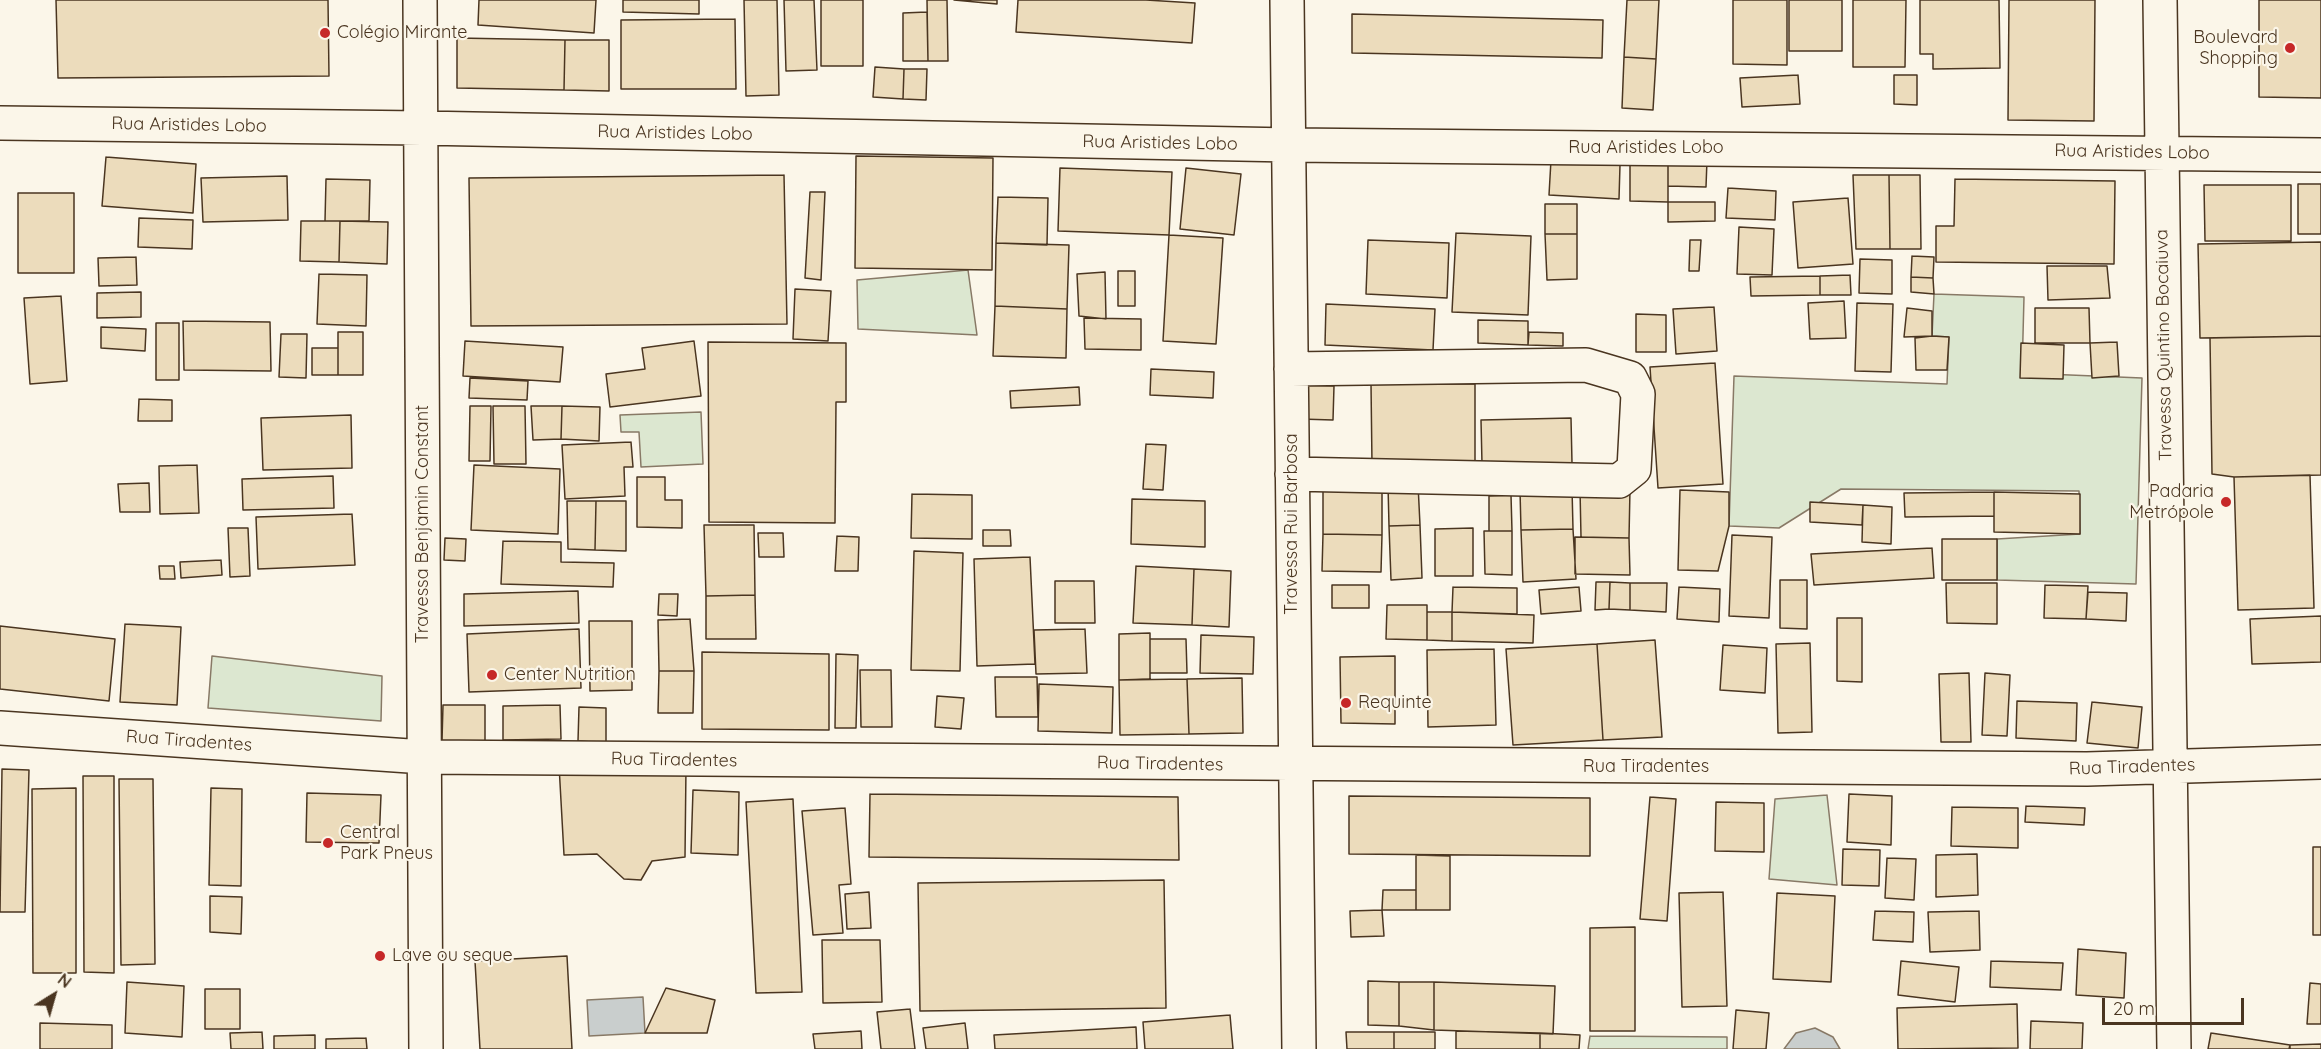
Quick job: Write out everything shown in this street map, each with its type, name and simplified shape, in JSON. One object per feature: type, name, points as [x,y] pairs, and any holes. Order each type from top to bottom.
[{"type":"street","name":"Travessa Benjamin Constant","points":[[420,0],[426,1049]]},
{"type":"street","name":"Travessa Rui Barbosa","points":[[1287,0],[1299,1049]]},
{"type":"street","name":"Travessa Quintino Bocaiuva","points":[[2160,0],[2174,1049]]},
{"type":"street","name":"Rua Aristides Lobo","points":[[0,123],[422,128],[1290,145],[2321,155]]},
{"type":"street","points":[[1291,369],[1586,365],[1630,378],[1638,394],[1634,469],[1619,481],[1604,483],[1292,474]]},
{"type":"street","name":"Rua Tiradentes","points":[[0,728],[424,757],[2087,769],[2321,762]]},
{"type":"green space","points":[[968,270],[977,335],[858,329],[857,280]]},
{"type":"green space","points":[[1934,294],[2024,297],[2022,373],[2142,378],[2136,584],[1997,580],[1997,539],[2080,534],[2079,491],[1841,489],[1779,528],[1729,526],[1734,376],[1947,384],[1949,337],[1932,336]]},
{"type":"green space","points":[[701,412],[703,464],[641,467],[639,432],[621,432],[620,415]]},
{"type":"green space","points":[[212,656],[382,676],[381,721],[208,708]]},
{"type":"green space","points":[[1827,795],[1837,885],[1769,879],[1775,799]]},
{"type":"green space","points":[[1590,1036],[1727,1037],[1727,1049],[1588,1049]]},
{"type":"shaded area","points":[[643,997],[645,1033],[589,1036],[587,1000]]},
{"type":"shaded area","points":[[1815,1028],[1833,1037],[1840,1049],[1784,1049],[1796,1033]]},
{"type":"building","points":[[56,0],[328,0],[329,76],[58,78]]},
{"type":"building","points":[[479,0],[596,0],[594,33],[478,25]]},
{"type":"building","points":[[623,0],[699,0],[699,14],[623,12]]},
{"type":"building","points":[[744,0],[777,0],[779,95],[746,96]]},
{"type":"building","points":[[784,0],[814,0],[817,70],[786,71]]},
{"type":"building","points":[[821,0],[863,0],[863,66],[821,66]]},
{"type":"building","points":[[927,0],[947,0],[948,61],[928,61]]},
{"type":"building","points":[[954,0],[997,0],[997,4]]},
{"type":"building","points":[[1018,0],[1146,0],[1195,3],[1192,43],[1016,32]]},
{"type":"building","points":[[1627,0],[1659,0],[1656,59],[1624,57]]},
{"type":"building","points":[[1733,0],[1787,0],[1787,65],[1733,64]]},
{"type":"building","points":[[1789,0],[1842,0],[1842,51],[1789,51]]},
{"type":"building","points":[[1853,0],[1906,0],[1905,67],[1853,67]]},
{"type":"building","points":[[1920,0],[1999,0],[2000,68],[1933,69],[1933,54],[1920,54]]},
{"type":"building","points":[[2009,0],[2095,0],[2094,121],[2008,120]]},
{"type":"building","name":"Boulevard Shopping","points":[[2259,0],[2321,0],[2321,98],[2259,97]]},
{"type":"building","points":[[927,12],[928,61],[903,61],[903,13]]},
{"type":"building","points":[[1352,14],[1603,20],[1602,58],[1352,53]]},
{"type":"building","points":[[735,19],[736,89],[621,89],[621,20]]},
{"type":"building","points":[[457,38],[565,40],[564,90],[457,88]]},
{"type":"building","points":[[565,40],[609,40],[609,91],[564,90]]},
{"type":"building","points":[[1624,57],[1656,59],[1653,110],[1622,108]]},
{"type":"building","points":[[875,67],[904,69],[903,99],[873,97]]},
{"type":"building","points":[[904,69],[927,69],[926,100],[903,99]]},
{"type":"building","points":[[1798,75],[1800,104],[1742,107],[1740,78]]},
{"type":"building","points":[[1894,75],[1917,75],[1917,105],[1894,104]]},
{"type":"building","points":[[856,156],[993,158],[992,270],[855,268]]},
{"type":"building","points":[[106,157],[196,164],[193,213],[102,206]]},
{"type":"building","points":[[1630,158],[1668,159],[1668,202],[1630,201]]},
{"type":"building","points":[[1668,159],[1707,160],[1706,187],[1668,186]]},
{"type":"building","points":[[1551,160],[1620,165],[1619,199],[1549,195]]},
{"type":"building","points":[[1060,168],[1172,172],[1169,235],[1058,231]]},
{"type":"building","points":[[1186,168],[1241,174],[1234,235],[1180,229]]},
{"type":"building","points":[[784,175],[787,324],[471,326],[469,178]]},
{"type":"building","points":[[1853,175],[1889,175],[1890,249],[1856,249]]},
{"type":"building","points":[[1889,175],[1920,175],[1921,249],[1890,249]]},
{"type":"building","points":[[287,176],[288,220],[203,222],[201,178]]},
{"type":"building","points":[[326,179],[370,180],[369,221],[325,221]]},
{"type":"building","points":[[1955,179],[2115,181],[2114,264],[1936,262],[1936,226],[1954,226]]},
{"type":"building","points":[[2298,184],[2321,184],[2321,234],[2298,234]]},
{"type":"building","points":[[2204,185],[2291,185],[2291,241],[2205,241]]},
{"type":"building","points":[[1728,188],[1776,191],[1775,220],[1726,218]]},
{"type":"building","points":[[810,192],[825,192],[821,280],[805,278]]},
{"type":"building","points":[[18,193],[74,193],[74,273],[18,273]]},
{"type":"building","points":[[998,197],[1048,198],[1047,245],[996,243]]},
{"type":"building","points":[[1848,198],[1853,264],[1798,268],[1793,202]]},
{"type":"building","points":[[1668,202],[1715,202],[1715,221],[1668,222]]},
{"type":"building","points":[[1545,204],[1577,204],[1577,234],[1545,234]]},
{"type":"building","points":[[139,218],[193,220],[192,249],[138,247]]},
{"type":"building","points":[[301,221],[340,221],[339,262],[300,261]]},
{"type":"building","points":[[340,221],[388,222],[387,264],[339,262]]},
{"type":"building","points":[[1739,227],[1774,229],[1772,275],[1737,274]]},
{"type":"building","points":[[1456,233],[1531,236],[1528,315],[1452,312]]},
{"type":"building","points":[[1545,234],[1577,234],[1577,279],[1547,280]]},
{"type":"building","points":[[1169,235],[1223,238],[1216,344],[1163,341]]},
{"type":"building","points":[[1368,240],[1449,243],[1447,298],[1366,294]]},
{"type":"building","points":[[1690,240],[1701,240],[1699,271],[1689,271]]},
{"type":"building","points":[[2321,242],[2321,336],[2200,338],[2198,244]]},
{"type":"building","points":[[996,243],[1069,245],[1067,309],[995,306]]},
{"type":"building","points":[[1912,256],[1934,257],[1933,278],[1911,277]]},
{"type":"building","points":[[136,257],[137,285],[99,286],[98,258]]},
{"type":"building","points":[[1860,259],[1892,260],[1892,294],[1859,293]]},
{"type":"building","points":[[2047,266],[2107,266],[2110,298],[2048,300]]},
{"type":"building","points":[[1118,271],[1135,271],[1135,306],[1118,306]]},
{"type":"building","points":[[1105,272],[1106,319],[1079,316],[1077,274]]},
{"type":"building","points":[[319,274],[367,275],[366,326],[317,324]]},
{"type":"building","points":[[1850,275],[1851,295],[1820,295],[1820,276]]},
{"type":"building","points":[[1820,276],[1820,295],[1751,296],[1750,277]]},
{"type":"building","points":[[1911,277],[1933,278],[1934,294],[1911,292]]},
{"type":"building","points":[[795,289],[831,291],[828,341],[793,339]]},
{"type":"building","points":[[141,292],[141,317],[97,318],[97,293]]},
{"type":"building","points":[[61,296],[67,381],[30,384],[24,298]]},
{"type":"building","points":[[1844,301],[1846,338],[1810,339],[1808,303]]},
{"type":"building","points":[[1857,303],[1893,304],[1891,372],[1855,371]]},
{"type":"building","points":[[1326,304],[1435,309],[1433,350],[1325,345]]},
{"type":"building","points":[[995,306],[1067,309],[1066,358],[993,356]]},
{"type":"building","points":[[1714,307],[1717,351],[1676,354],[1673,309]]},
{"type":"building","points":[[1907,308],[1932,311],[1932,336],[1904,337]]},
{"type":"building","points":[[2035,308],[2089,308],[2090,343],[2035,343]]},
{"type":"building","points":[[1636,314],[1666,315],[1666,352],[1636,352]]},
{"type":"building","points":[[1084,318],[1141,319],[1141,350],[1085,349]]},
{"type":"building","points":[[1478,320],[1528,321],[1528,345],[1478,343]]},
{"type":"building","points":[[183,321],[270,322],[271,371],[184,370]]},
{"type":"building","points":[[156,323],[179,323],[179,380],[156,380]]},
{"type":"building","points":[[101,327],[146,329],[145,351],[101,348]]},
{"type":"building","points":[[338,332],[363,332],[363,375],[338,375]]},
{"type":"building","points":[[1529,332],[1563,333],[1563,346],[1528,345]]},
{"type":"building","points":[[281,334],[307,334],[306,378],[279,377]]},
{"type":"building","points":[[2321,336],[2321,475],[2234,477],[2212,474],[2210,338]]},
{"type":"building","points":[[1949,337],[1947,370],[1916,370],[1915,338]]},
{"type":"building","points":[[465,341],[563,347],[560,382],[463,376]]},
{"type":"building","points":[[694,341],[701,396],[610,407],[606,374],[645,369],[642,348]]},
{"type":"building","points":[[708,342],[846,343],[846,402],[836,402],[835,523],[709,522]]},
{"type":"building","points":[[2117,342],[2119,376],[2092,378],[2090,343]]},
{"type":"building","points":[[2021,343],[2064,345],[2063,379],[2020,378]]},
{"type":"building","points":[[312,348],[338,348],[338,375],[312,375]]},
{"type":"building","points":[[1715,363],[1723,484],[1658,488],[1650,367]]},
{"type":"building","points":[[1151,369],[1214,372],[1213,398],[1150,395]]},
{"type":"building","points":[[470,378],[528,381],[527,400],[469,398]]},
{"type":"building","points":[[1371,384],[1475,384],[1475,466],[1372,465]]},
{"type":"building","points":[[1301,385],[1334,386],[1333,420],[1300,419]]},
{"type":"building","points":[[1079,387],[1080,405],[1011,408],[1010,391]]},
{"type":"building","points":[[139,399],[172,400],[172,421],[138,421]]},
{"type":"building","points":[[470,406],[491,406],[490,461],[469,461]]},
{"type":"building","points":[[493,406],[525,406],[526,464],[494,464]]},
{"type":"building","points":[[531,406],[562,406],[561,439],[533,440]]},
{"type":"building","points":[[562,406],[600,407],[599,441],[561,439]]},
{"type":"building","points":[[351,415],[352,468],[263,470],[261,418]]},
{"type":"building","points":[[1571,418],[1572,463],[1482,464],[1481,420]]},
{"type":"building","points":[[631,442],[633,467],[624,467],[625,496],[565,499],[562,445]]},
{"type":"building","points":[[1146,444],[1166,445],[1163,490],[1143,489]]},
{"type":"building","points":[[197,465],[199,513],[160,514],[159,466]]},
{"type":"building","points":[[474,465],[560,469],[558,534],[471,530]]},
{"type":"building","points":[[2310,475],[2314,608],[2238,610],[2234,477]]},
{"type":"building","points":[[333,476],[334,508],[243,510],[242,479]]},
{"type":"building","points":[[637,477],[665,477],[665,500],[682,500],[682,528],[637,527]]},
{"type":"building","points":[[149,483],[150,512],[120,512],[118,484]]},
{"type":"building","points":[[1418,484],[1420,525],[1389,526],[1388,485]]},
{"type":"building","points":[[1572,488],[1573,529],[1521,530],[1520,490]]},
{"type":"building","points":[[1323,489],[1382,491],[1382,535],[1323,534]]},
{"type":"building","points":[[1580,489],[1630,489],[1629,538],[1581,537]]},
{"type":"building","points":[[1680,490],[1729,492],[1729,526],[1718,571],[1678,570]]},
{"type":"building","points":[[1994,492],[1994,516],[1905,517],[1904,493]]},
{"type":"building","points":[[1994,492],[2080,494],[2080,534],[1994,532]]},
{"type":"building","points":[[912,494],[972,495],[972,539],[911,538]]},
{"type":"building","points":[[1511,495],[1512,531],[1489,531],[1489,496]]},
{"type":"building","points":[[1132,499],[1205,501],[1205,547],[1131,544]]},
{"type":"building","points":[[567,501],[596,501],[595,550],[568,549]]},
{"type":"building","points":[[596,501],[626,501],[626,551],[595,550]]},
{"type":"building","points":[[1810,502],[1863,505],[1862,525],[1810,522]]},
{"type":"building","points":[[1863,505],[1892,507],[1891,544],[1862,542]]},
{"type":"building","points":[[352,514],[355,565],[258,569],[256,517]]},
{"type":"building","points":[[704,525],[754,525],[755,595],[706,596]]},
{"type":"building","points":[[1420,525],[1422,578],[1391,580],[1389,526]]},
{"type":"building","points":[[228,528],[248,528],[250,576],[230,577]]},
{"type":"building","points":[[1473,528],[1473,576],[1435,576],[1435,529]]},
{"type":"building","points":[[1573,529],[1576,579],[1523,582],[1521,530]]},
{"type":"building","points":[[983,530],[1010,530],[1011,546],[983,546]]},
{"type":"building","points":[[1484,531],[1512,531],[1512,575],[1485,574]]},
{"type":"building","points":[[758,533],[783,533],[784,557],[759,557]]},
{"type":"building","points":[[1323,534],[1382,535],[1381,572],[1322,571]]},
{"type":"building","points":[[1732,535],[1772,537],[1769,618],[1729,616]]},
{"type":"building","points":[[837,536],[859,537],[858,571],[835,571]]},
{"type":"building","points":[[1575,537],[1629,538],[1630,575],[1575,574]]},
{"type":"building","points":[[445,538],[466,539],[465,561],[444,560]]},
{"type":"building","points":[[1942,539],[1997,539],[1997,580],[1942,580]]},
{"type":"building","points":[[503,541],[561,542],[561,562],[614,563],[613,587],[501,584]]},
{"type":"building","points":[[1932,548],[1934,578],[1814,585],[1811,554]]},
{"type":"building","points":[[914,551],[963,553],[960,671],[911,670]]},
{"type":"building","points":[[1030,557],[1035,664],[977,666],[974,559]]},
{"type":"building","points":[[221,560],[222,575],[181,578],[180,562]]},
{"type":"building","points":[[159,566],[174,566],[175,579],[160,579]]},
{"type":"building","points":[[1136,566],[1194,569],[1192,625],[1133,623]]},
{"type":"building","points":[[1194,569],[1231,571],[1229,627],[1192,625]]},
{"type":"building","points":[[1780,580],[1807,580],[1807,629],[1780,628]]},
{"type":"building","points":[[1055,581],[1094,581],[1095,623],[1055,623]]},
{"type":"building","points":[[1596,582],[1610,582],[1609,609],[1595,610]]},
{"type":"building","points":[[1610,582],[1630,583],[1630,610],[1609,609]]},
{"type":"building","points":[[1630,583],[1667,583],[1666,612],[1630,610]]},
{"type":"building","points":[[1946,583],[1997,583],[1997,624],[1947,623]]},
{"type":"building","points":[[1332,585],[1369,585],[1369,608],[1332,608]]},
{"type":"building","points":[[2045,585],[2088,586],[2086,619],[2044,618]]},
{"type":"building","points":[[1453,587],[1517,588],[1517,614],[1452,612]]},
{"type":"building","points":[[1579,587],[1581,611],[1541,614],[1539,590]]},
{"type":"building","points":[[1679,587],[1720,589],[1719,622],[1677,619]]},
{"type":"building","points":[[578,591],[579,623],[464,626],[464,594]]},
{"type":"building","points":[[2088,592],[2127,593],[2126,621],[2086,619]]},
{"type":"building","points":[[659,594],[678,594],[677,616],[658,615]]},
{"type":"building","points":[[755,595],[756,639],[706,639],[706,596]]},
{"type":"building","points":[[1387,605],[1427,605],[1427,640],[1386,639]]},
{"type":"building","points":[[1427,612],[1452,612],[1452,641],[1427,640]]},
{"type":"building","points":[[1452,612],[1534,615],[1533,643],[1452,641]]},
{"type":"building","points":[[2321,616],[2321,662],[2252,664],[2250,619]]},
{"type":"building","points":[[1837,618],[1862,618],[1862,682],[1837,681]]},
{"type":"building","points":[[690,619],[694,671],[659,671],[658,620]]},
{"type":"building","points":[[589,621],[632,621],[632,690],[590,691]]},
{"type":"building","points":[[125,624],[181,627],[177,705],[120,702]]},
{"type":"building","points":[[0,626],[115,639],[109,701],[0,689]]},
{"type":"building","points":[[579,629],[581,688],[469,692],[467,634]]},
{"type":"building","points":[[1085,629],[1087,673],[1036,674],[1034,630]]},
{"type":"building","points":[[1150,633],[1150,679],[1119,680],[1119,634]]},
{"type":"building","points":[[1201,635],[1254,637],[1253,674],[1200,673]]},
{"type":"building","points":[[1150,639],[1186,639],[1187,673],[1150,673]]},
{"type":"building","points":[[1655,640],[1662,737],[1603,740],[1597,644]]},
{"type":"building","points":[[1810,643],[1812,732],[1778,733],[1776,644]]},
{"type":"building","points":[[1597,644],[1603,740],[1513,745],[1506,649]]},
{"type":"building","points":[[1723,645],[1767,648],[1765,693],[1720,690]]},
{"type":"building","points":[[1494,649],[1496,725],[1428,727],[1427,650]]},
{"type":"building","points":[[702,652],[829,654],[829,730],[702,729]]},
{"type":"building","points":[[836,654],[858,655],[856,728],[835,728]]},
{"type":"building","points":[[1395,656],[1395,724],[1341,723],[1340,657]]},
{"type":"building","points":[[860,670],[891,670],[892,727],[861,727]]},
{"type":"building","points":[[659,671],[694,671],[693,713],[658,713]]},
{"type":"building","points":[[1969,673],[1971,742],[1941,742],[1939,674]]},
{"type":"building","points":[[1985,673],[2010,675],[2007,736],[1982,735]]},
{"type":"building","points":[[995,677],[1037,677],[1038,717],[996,717]]},
{"type":"building","points":[[1242,678],[1243,733],[1189,734],[1187,679]]},
{"type":"building","points":[[1187,679],[1189,734],[1120,735],[1119,680]]},
{"type":"building","points":[[1039,684],[1113,687],[1112,733],[1038,731]]},
{"type":"building","points":[[937,696],[964,698],[961,729],[935,727]]},
{"type":"building","points":[[2017,701],[2077,703],[2076,741],[2016,738]]},
{"type":"building","points":[[2092,702],[2142,707],[2138,748],[2087,743]]},
{"type":"building","points":[[443,705],[485,705],[485,742],[442,741]]},
{"type":"building","points":[[560,705],[561,739],[503,740],[503,706]]},
{"type":"building","points":[[579,707],[606,708],[606,743],[578,741]]},
{"type":"building","points":[[559,765],[686,767],[685,857],[652,861],[641,880],[624,879],[597,854],[564,855]]},
{"type":"building","points":[[2,769],[29,770],[25,912],[0,912]]},
{"type":"building","points":[[83,776],[114,776],[114,973],[84,972]]},
{"type":"building","points":[[119,779],[153,779],[155,964],[121,965]]},
{"type":"building","points":[[76,788],[76,973],[33,973],[32,789]]},
{"type":"building","points":[[211,788],[242,789],[241,886],[209,885]]},
{"type":"building","points":[[693,790],[739,792],[738,855],[691,853]]},
{"type":"building","points":[[307,793],[381,795],[379,843],[306,842]]},
{"type":"building","points":[[870,794],[1178,797],[1179,860],[869,857]]},
{"type":"building","points":[[1849,794],[1892,796],[1891,845],[1847,842]]},
{"type":"building","points":[[1349,796],[1590,798],[1590,856],[1349,854]]},
{"type":"building","points":[[1650,797],[1676,799],[1667,921],[1640,919]]},
{"type":"building","points":[[793,799],[802,992],[756,993],[746,802]]},
{"type":"building","points":[[1716,802],[1764,803],[1764,852],[1715,851]]},
{"type":"building","points":[[2026,806],[2085,808],[2084,825],[2025,822]]},
{"type":"building","points":[[1952,807],[2018,808],[2018,848],[1951,846]]},
{"type":"building","points":[[845,808],[851,884],[839,885],[843,933],[813,935],[802,811]]},
{"type":"building","points":[[2313,847],[2321,847],[2321,935],[2313,935]]},
{"type":"building","points":[[1843,849],[1880,850],[1879,886],[1842,885]]},
{"type":"building","points":[[1977,854],[1978,895],[1936,897],[1936,855]]},
{"type":"building","points":[[1416,855],[1450,856],[1450,910],[1416,910]]},
{"type":"building","points":[[1887,858],[1916,859],[1914,900],[1885,898]]},
{"type":"building","points":[[1164,880],[1166,1008],[920,1011],[918,883]]},
{"type":"building","points":[[1383,890],[1416,890],[1416,910],[1382,910]]},
{"type":"building","points":[[869,892],[871,928],[847,929],[845,894]]},
{"type":"building","points":[[1723,892],[1727,1006],[1682,1007],[1679,893]]},
{"type":"building","points":[[1777,893],[1835,896],[1831,982],[1773,979]]},
{"type":"building","points":[[210,896],[242,897],[241,934],[210,932]]},
{"type":"building","points":[[1382,910],[1384,936],[1351,937],[1350,911]]},
{"type":"building","points":[[1875,911],[1914,912],[1913,942],[1873,940]]},
{"type":"building","points":[[1979,911],[1980,950],[1930,952],[1928,912]]},
{"type":"building","points":[[1635,927],[1635,1031],[1590,1031],[1590,928]]},
{"type":"building","points":[[822,940],[880,940],[882,1002],[823,1003]]},
{"type":"building","points":[[2078,949],[2126,953],[2124,998],[2076,995]]},
{"type":"building","points":[[567,956],[572,1049],[480,1049],[475,961]]},
{"type":"building","points":[[1901,961],[1959,967],[1955,1002],[1898,995]]},
{"type":"building","points":[[1991,961],[2063,963],[2061,990],[1990,987]]},
{"type":"building","points":[[1368,981],[1399,982],[1399,1026],[1368,1025]]},
{"type":"building","points":[[127,982],[184,986],[182,1037],[125,1033]]},
{"type":"building","points":[[1399,982],[1434,982],[1434,1030],[1399,1026]]},
{"type":"building","points":[[1434,982],[1555,986],[1553,1034],[1434,1030]]},
{"type":"building","points":[[2310,983],[2321,984],[2321,1024],[2307,1024]]},
{"type":"building","points":[[666,988],[715,1000],[707,1033],[645,1033]]},
{"type":"building","points":[[205,989],[240,989],[240,1029],[205,1029]]},
{"type":"building","points":[[2017,1004],[2018,1048],[1898,1049],[1897,1008]]},
{"type":"building","points":[[910,1009],[915,1049],[881,1049],[877,1012]]},
{"type":"building","points":[[1736,1010],[1769,1013],[1766,1049],[1733,1049]]},
{"type":"building","points":[[1230,1015],[1233,1049],[1145,1049],[1143,1022]]},
{"type":"building","points":[[2031,1021],[2083,1023],[2082,1049],[2030,1049]]},
{"type":"building","points":[[40,1023],[112,1025],[112,1049],[40,1049]]},
{"type":"building","points":[[965,1023],[968,1049],[926,1049],[923,1028]]},
{"type":"building","points":[[1136,1027],[1137,1049],[995,1049],[994,1035]]},
{"type":"building","points":[[861,1031],[862,1049],[815,1049],[813,1034]]},
{"type":"building","points":[[1456,1031],[1540,1033],[1540,1049],[1456,1049]]},
{"type":"building","points":[[262,1032],[263,1049],[231,1049],[230,1033]]},
{"type":"building","points":[[1346,1032],[1394,1032],[1394,1049],[1347,1049]]},
{"type":"building","points":[[1394,1032],[1435,1032],[1435,1049],[1394,1049]]},
{"type":"building","points":[[1540,1033],[1580,1035],[1579,1049],[1540,1049]]},
{"type":"building","points":[[2211,1033],[2290,1045],[2289,1049],[2208,1049]]},
{"type":"building","points":[[315,1035],[315,1049],[274,1049],[274,1036]]},
{"type":"building","points":[[366,1038],[367,1049],[326,1049],[326,1039]]},
{"type":"building","points":[[2321,1044],[2321,1049],[2290,1049],[2290,1045]]},
{"type":"place","name":"Colégio Mirante","points":[[325,33]]},
{"type":"place","name":"Boulevard Shopping","points":[[2290,48]]},
{"type":"place","name":"Padaria Metrópole","points":[[2226,502]]},
{"type":"place","name":"Center Nutrition","points":[[492,675]]},
{"type":"place","name":"Requinte","points":[[1346,703]]},
{"type":"place","name":"Central Park Pneus","points":[[328,843]]},
{"type":"place","name":"Lave ou seque","points":[[380,956]]}]
